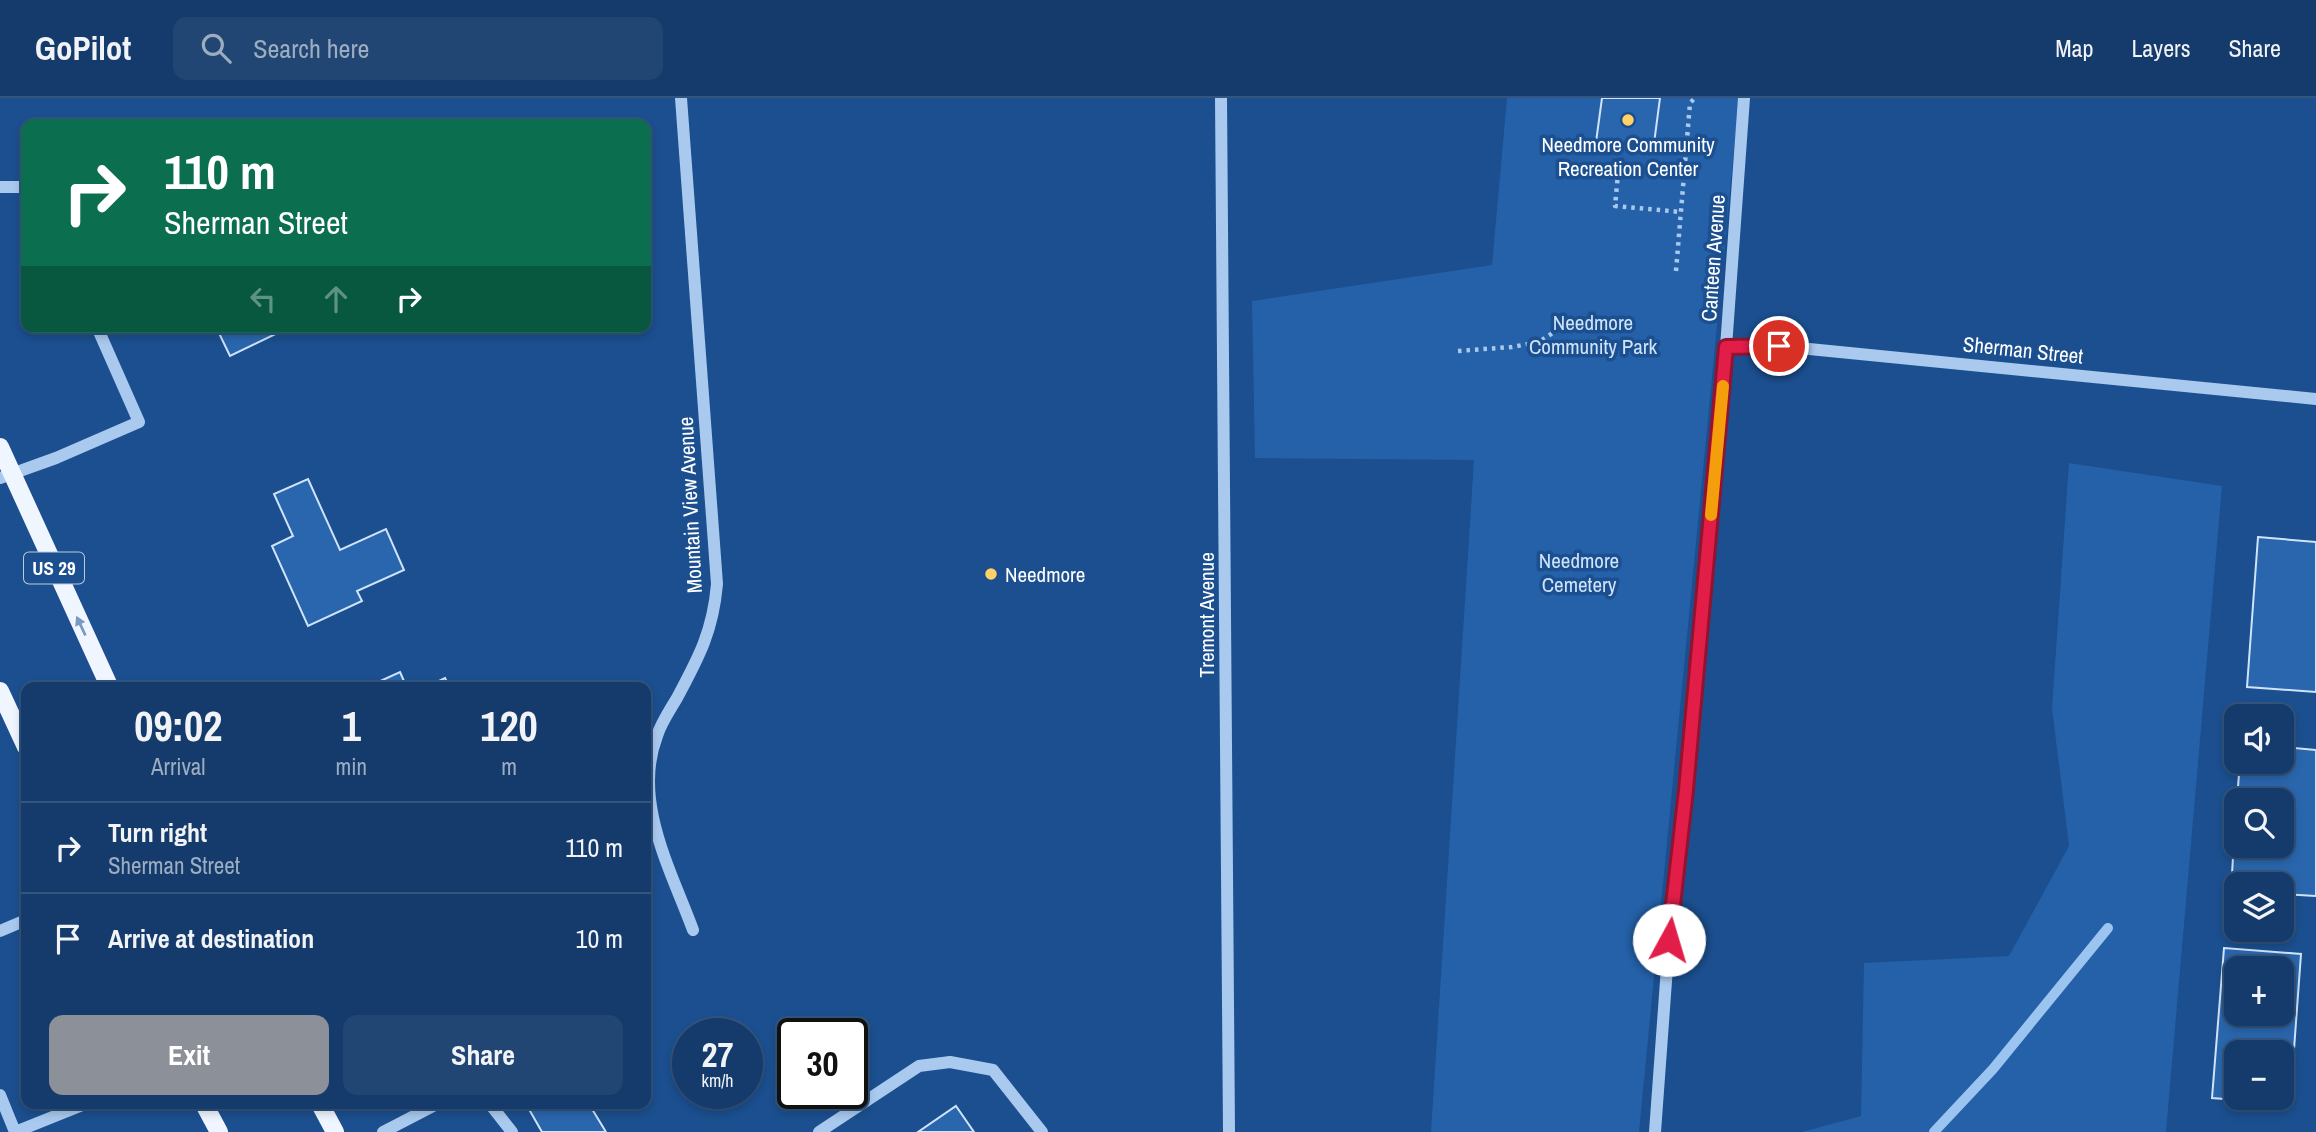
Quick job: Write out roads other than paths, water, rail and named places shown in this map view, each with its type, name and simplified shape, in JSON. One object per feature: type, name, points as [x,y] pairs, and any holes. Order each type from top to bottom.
[{"type":"main road","name":"US 29","points":[[0,447],[5,475],[107,682]]},
{"type":"main road","points":[[0,691],[6,718],[21,740]]},
{"type":"main road","points":[[207,1109],[219,1132]]},
{"type":"main road","points":[[323,1109],[335,1132]]},
{"type":"street","name":"Mountain View Avenue","points":[[651,763],[656,736],[708,635],[715,610],[717,584],[681,98]]},
{"type":"street","name":"Tremont Avenue","points":[[1221,98],[1229,1132]]},
{"type":"street","name":"Canteen Avenue","points":[[1655,1132],[1669,940],[1686,790],[1726,347],[1744,98]]},
{"type":"street","points":[[0,187],[21,187]]},
{"type":"street","points":[[5,475],[56,458],[139,422],[100,333]]},
{"type":"street","name":"Sherman Street","points":[[1726,347],[1779,346],[2316,398]]},
{"type":"street","name":"Mountain View Avenue","points":[[651,801],[654,823],[693,930]]},
{"type":"street","points":[[0,931],[21,922]]},
{"type":"street","points":[[819,1132],[919,1066],[950,1062],[993,1070],[1042,1132]]},
{"type":"street","points":[[0,1095],[15,1132],[72,1109]]},
{"type":"street","points":[[383,1132],[427,1109]]},
{"type":"street","points":[[494,1109],[512,1132]]},
{"type":"waterway","points":[[1934,1132],[1993,1069],[2108,928]]},
{"type":"place","name":"Needmore Community Recreation Center","points":[[1628,120]]},
{"type":"place","name":"Needmore","points":[[991,574]]},
{"type":"park label","name":"Needmore Community Park","points":[[1593,334]]},
{"type":"park label","name":"Needmore Cemetery","points":[[1579,572]]}]
